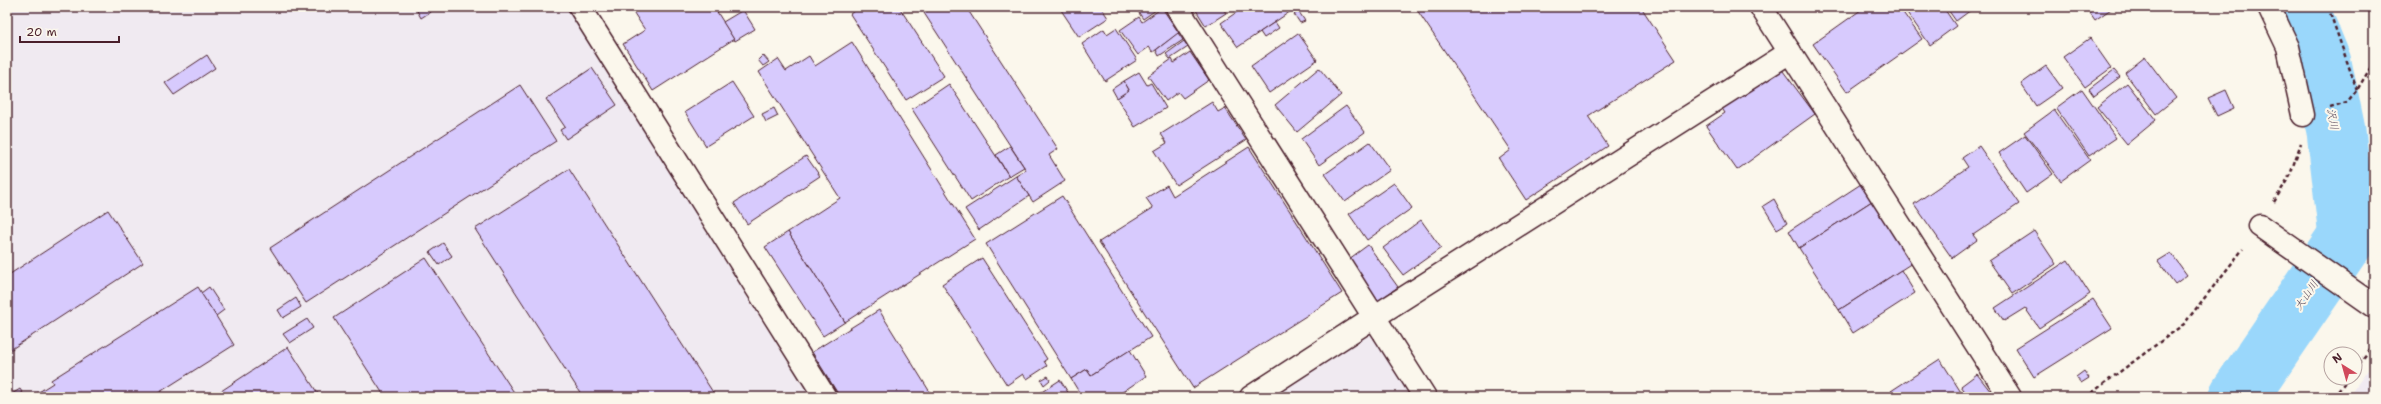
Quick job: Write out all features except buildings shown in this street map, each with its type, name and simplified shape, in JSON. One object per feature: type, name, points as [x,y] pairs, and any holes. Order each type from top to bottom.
[{"type":"street","points":[[580,7],[825,397]]},
{"type":"street","points":[[1177,7],[1425,397]]},
{"type":"street","points":[[1761,7],[2010,397]]},
{"type":"street","points":[[2269,7],[2288,47],[2303,115]]},
{"type":"street","points":[[1251,397],[1790,52]]},
{"type":"street","points":[[2260,226],[2374,306]]},
{"type":"path","points":[[2328,7],[2357,90]]},
{"type":"path","points":[[2346,102],[2357,90],[2374,62]]},
{"type":"path","points":[[2086,397],[2184,324],[2260,226],[2290,175],[2301,147],[2303,115]]},
{"type":"path","points":[[2363,358],[2374,344]]},
{"type":"path","points":[[2334,397],[2342,386]]},
{"type":"shaded area","points":[[7,7],[566,7],[810,397],[7,397]]},
{"type":"shaded area","points":[[1370,325],[1416,397],[1257,397]]},
{"type":"shaded area","points":[[2374,362],[2374,397],[2348,397],[2356,386],[2363,386],[2363,377]]},
{"type":"waterway","name":"沢川","points":[[2299,7],[2322,63],[2336,131],[2348,236]]},
{"type":"waterway","name":"大山川","points":[[2238,397],[2348,236],[2374,193]]}]
